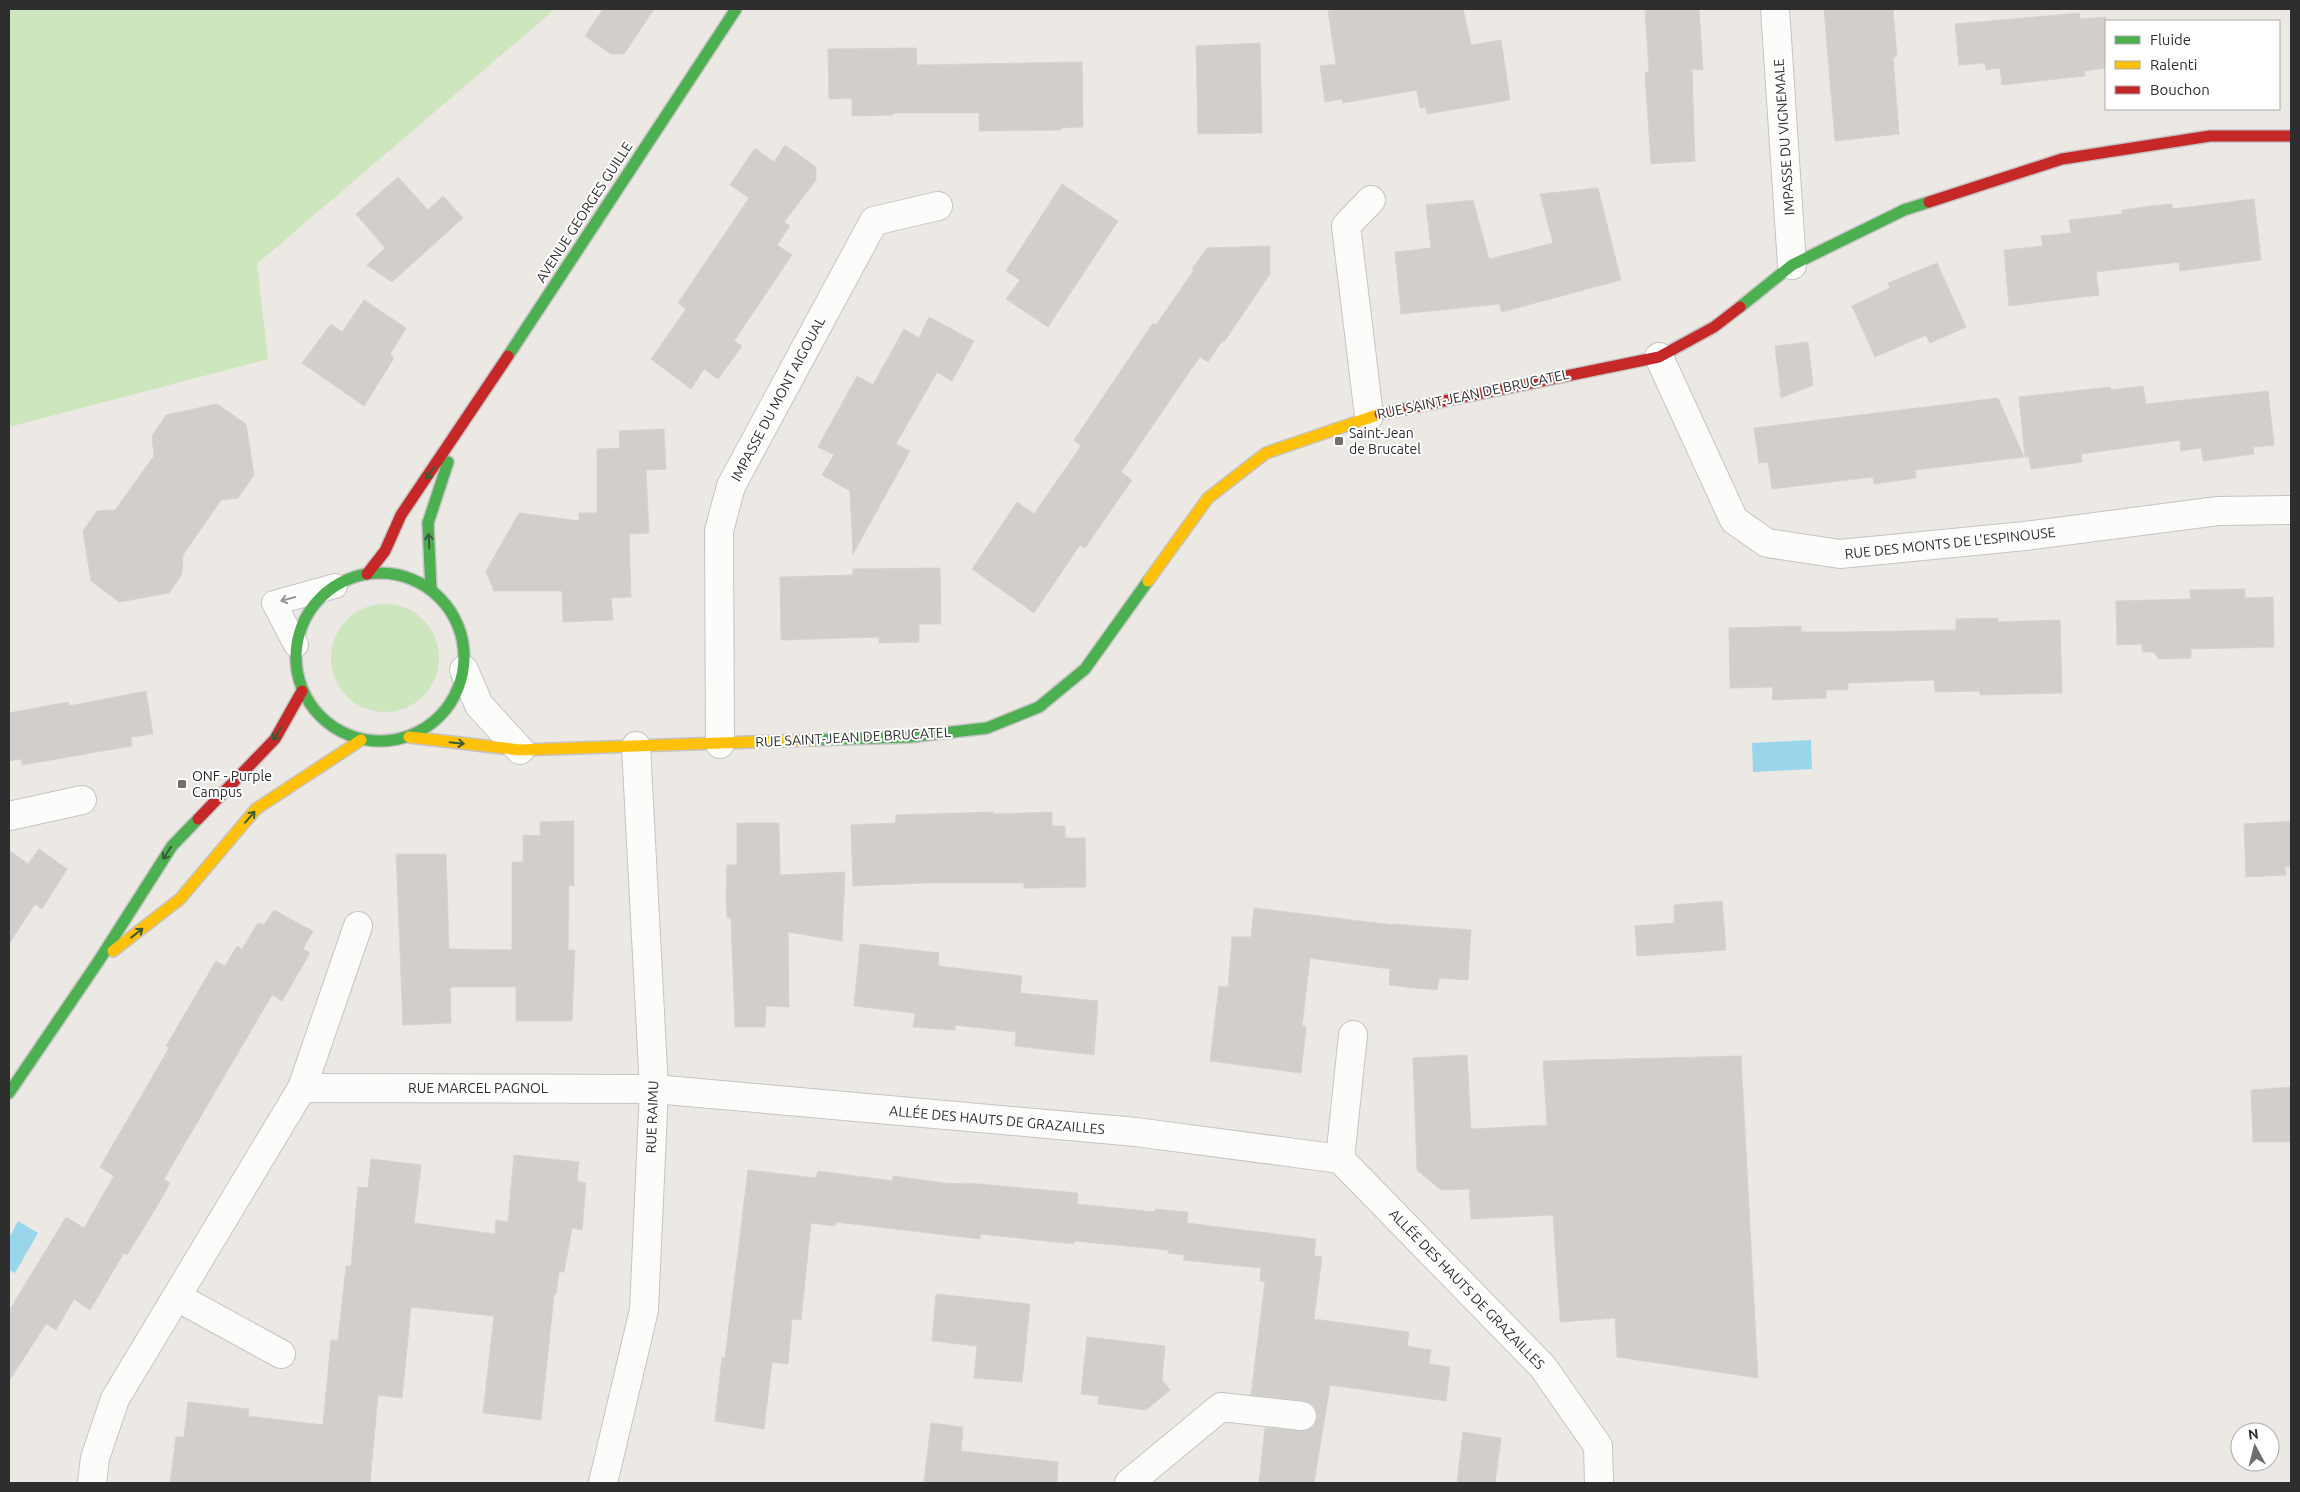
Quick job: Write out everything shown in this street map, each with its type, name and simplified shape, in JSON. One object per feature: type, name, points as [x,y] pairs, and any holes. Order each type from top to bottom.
[{"type":"street","name":"AVENUE GEORGES GUILLE","points":[[367,574],[385,551],[401,514],[458,432],[736,9]]},
{"type":"street","name":"IMPASSE DU VIGNEMALE","points":[[1775,9],[1792,265]]},
{"type":"street","name":"RUE SAINT-JEAN DE BRUCATEL","points":[[409,738],[520,750],[909,737],[987,728],[1039,707],[1085,669],[1208,498],[1266,453],[1369,416],[1659,357],[1714,328],[1792,265],[1904,210],[2062,159],[2210,136],[2291,136]]},
{"type":"street","points":[[1369,416],[1346,226],[1371,200]]},
{"type":"street","name":"IMPASSE DU MONT AIGOUAL","points":[[720,744],[719,531],[731,486],[874,221],[938,206]]},
{"type":"street","name":"RUE DES MONTS DE L'ESPINOUSE","points":[[1659,357],[1734,520],[1767,544],[1840,554],[2025,536],[2218,511],[2291,510]]},
{"type":"street","name":"AVENUE GEORGES GUILLE","points":[[431,590],[428,523],[458,432]]},
{"type":"street","points":[[387,573],[406,577],[431,590],[446,604],[457,622],[464,646],[464,670],[457,692],[445,712],[429,727],[409,738],[385,742],[361,740],[341,733],[324,721],[311,708],[302,692],[296,670],[296,645],[300,627],[308,611],[320,597],[335,586],[350,578],[367,574],[387,573]]},
{"type":"street","points":[[464,670],[479,705],[520,750]]},
{"type":"street","points":[[9,1093],[98,962],[172,846],[275,739],[302,692]]},
{"type":"street","points":[[98,962],[180,899],[256,809],[361,740]]},
{"type":"street","name":"RUE RAIMU","points":[[603,1483],[644,1310],[654,1089],[636,746]]},
{"type":"street","points":[[9,816],[82,800]]},
{"type":"street","points":[[92,1483],[95,1458],[115,1399],[302,1088],[358,926]]},
{"type":"street","points":[[1340,1159],[1353,1035]]},
{"type":"street","name":"RUE MARCEL PAGNOL","points":[[302,1088],[654,1089]]},
{"type":"street","name":"ALLÉE DES HAUTS DE GRAZAILLES","points":[[654,1089],[1126,1132],[1340,1159],[1543,1367],[1598,1446],[1599,1483]]},
{"type":"street","points":[[177,1298],[281,1354]]},
{"type":"street","points":[[1129,1483],[1221,1407],[1302,1416]]},
{"type":"lane","points":[[296,645],[274,603],[335,586]]},
{"type":"green space","points":[[9,9],[555,9],[257,264],[268,359],[9,427]]},
{"type":"green space","points":[[385,604],[406,608],[423,620],[435,637],[439,658],[435,679],[423,696],[406,708],[385,712],[364,708],[347,696],[335,679],[331,658],[335,637],[347,620],[364,608]]},
{"type":"water","points":[[1811,740],[1812,769],[1753,772],[1752,743]]},
{"type":"water","points":[[18,1221],[38,1233],[15,1273],[9,1270],[9,1238]]},
{"type":"building","points":[[603,9],[654,9],[624,54],[611,54],[585,36]]},
{"type":"building","points":[[1348,9],[1463,9],[1471,45],[1501,40],[1510,100],[1427,114],[1426,107],[1420,108],[1417,90],[1343,103],[1342,99],[1325,102],[1320,66],[1336,64],[1328,11]]},
{"type":"building","points":[[1645,9],[1699,9],[1703,70],[1692,69],[1695,161],[1651,164],[1645,73],[1649,72]]},
{"type":"building","points":[[1824,9],[1893,9],[1897,56],[1893,57],[1899,134],[1835,141]]},
{"type":"building","points":[[2080,13],[2080,19],[2106,17],[2105,68],[2084,71],[2085,76],[2002,85],[2000,68],[1986,70],[1985,63],[1959,65],[1955,24]]},
{"type":"building","points":[[1260,43],[1262,133],[1198,134],[1196,46]]},
{"type":"building","points":[[916,48],[917,65],[1082,62],[1083,127],[1060,128],[1061,130],[979,131],[979,113],[893,113],[893,115],[852,116],[852,98],[829,99],[828,49]]},
{"type":"building","points":[[785,145],[816,167],[816,180],[784,222],[790,226],[777,245],[792,255],[734,341],[742,346],[718,379],[704,369],[691,389],[651,359],[686,309],[678,303],[749,198],[730,185],[755,148],[774,162]]},
{"type":"building","points":[[398,177],[428,210],[443,196],[463,218],[392,282],[367,265],[385,248],[356,214]]},
{"type":"building","points":[[1062,184],[1118,221],[1048,327],[1006,299],[1020,280],[1006,271]]},
{"type":"building","points":[[1598,188],[1621,280],[1502,312],[1499,304],[1401,314],[1395,252],[1431,248],[1426,205],[1473,200],[1489,259],[1553,243],[1540,194]]},
{"type":"building","points":[[2254,199],[2261,260],[2180,271],[2179,262],[2096,272],[2099,295],[2009,306],[2004,250],[2043,246],[2041,236],[2071,233],[2069,220],[2122,214],[2122,210],[2152,206],[2172,204],[2172,209]]},
{"type":"building","points":[[1270,246],[1270,274],[1224,342],[1222,341],[1208,362],[1200,357],[1181,384],[1121,472],[1132,480],[1085,548],[1080,545],[1034,613],[972,569],[1017,502],[1034,514],[1081,446],[1074,440],[1153,323],[1156,325],[1207,248]]},
{"type":"building","points":[[1937,263],[1966,327],[1930,343],[1926,335],[1875,357],[1852,306],[1890,288],[1888,283]]},
{"type":"building","points":[[364,300],[406,328],[390,354],[394,358],[364,406],[302,363],[331,324],[342,332]]},
{"type":"building","points":[[929,317],[974,341],[952,381],[937,372],[896,444],[910,451],[853,554],[850,491],[822,475],[834,455],[818,447],[857,376],[873,385],[904,329],[919,338]]},
{"type":"building","points":[[1808,342],[1813,385],[1781,398],[1775,346]]},
{"type":"building","points":[[2143,386],[2146,404],[2268,391],[2274,445],[2253,447],[2254,454],[2203,461],[2201,448],[2181,451],[2180,440],[2081,454],[2082,462],[2031,469],[2029,457],[2025,457],[2019,397],[2110,387],[2111,390]]},
{"type":"building","points":[[1998,398],[2024,457],[1915,470],[1916,478],[1874,484],[1873,477],[1772,489],[1768,462],[1759,463],[1754,428]]},
{"type":"building","points":[[217,404],[246,424],[254,475],[238,498],[221,500],[183,555],[182,574],[169,593],[119,602],[91,581],[83,531],[97,511],[115,510],[154,456],[152,436],[166,415]]},
{"type":"building","points":[[664,429],[666,469],[646,470],[649,533],[629,534],[631,597],[611,598],[613,620],[563,622],[562,591],[494,591],[486,571],[519,513],[579,521],[579,513],[597,513],[597,449],[620,448],[619,431]]},
{"type":"building","points":[[940,568],[941,624],[919,624],[919,642],[879,643],[879,637],[781,640],[780,577],[853,575],[853,569]]},
{"type":"building","points":[[2245,589],[2245,598],[2273,597],[2274,647],[2191,649],[2191,658],[2159,659],[2153,652],[2142,652],[2142,644],[2117,645],[2116,601],[2191,599],[2190,590]]},
{"type":"building","points":[[1998,618],[1998,622],[2060,620],[2062,693],[1980,695],[1979,691],[1935,692],[1934,680],[1848,683],[1848,690],[1826,690],[1826,698],[1772,700],[1773,687],[1730,688],[1729,628],[1801,626],[1801,632],[1956,630],[1956,619]]},
{"type":"building","points":[[146,691],[153,734],[131,737],[132,746],[22,765],[21,759],[9,761],[9,713],[68,702],[69,706]]},
{"type":"building","points":[[993,812],[993,814],[1052,812],[1052,826],[1065,826],[1065,838],[1085,838],[1086,887],[1024,888],[1024,883],[924,883],[853,886],[851,825],[895,823],[896,815]]},
{"type":"building","points":[[574,821],[574,886],[569,885],[568,950],[575,950],[572,1021],[516,1021],[516,987],[450,987],[451,1023],[403,1025],[396,854],[446,854],[449,949],[512,950],[512,862],[523,862],[523,835],[540,836],[540,822]]},
{"type":"building","points":[[2291,821],[2291,867],[2285,867],[2286,875],[2246,877],[2244,824]]},
{"type":"building","points":[[737,823],[779,823],[780,875],[845,872],[842,941],[788,932],[789,1007],[766,1006],[765,1027],[735,1027],[731,918],[727,918],[726,897],[727,865],[737,865]]},
{"type":"building","points":[[39,849],[67,869],[42,909],[35,904],[9,944],[9,850],[28,864]]},
{"type":"building","points":[[1722,901],[1726,950],[1637,956],[1635,926],[1674,923],[1674,905]]},
{"type":"building","points":[[1254,908],[1393,925],[1471,930],[1468,980],[1439,978],[1437,990],[1389,985],[1390,969],[1310,958],[1302,1027],[1306,1027],[1301,1073],[1210,1061],[1219,986],[1228,987],[1232,937],[1251,937]]},
{"type":"building","points":[[274,910],[313,931],[303,949],[310,953],[282,1001],[272,995],[164,1179],[170,1183],[159,1203],[127,1255],[124,1253],[90,1310],[74,1299],[56,1330],[46,1324],[9,1381],[9,1311],[66,1217],[84,1228],[114,1176],[100,1167],[169,1048],[166,1046],[216,961],[225,966],[237,946],[242,949],[258,923],[264,925]]},
{"type":"building","points":[[860,944],[939,953],[938,966],[1022,976],[1020,993],[1098,1001],[1094,1055],[1015,1046],[1016,1032],[955,1025],[955,1030],[913,1027],[915,1013],[854,1006]]},
{"type":"building","points":[[1467,1055],[1471,1129],[1547,1125],[1543,1061],[1741,1056],[1758,1378],[1617,1357],[1615,1318],[1560,1322],[1553,1215],[1471,1219],[1469,1189],[1441,1190],[1417,1170],[1413,1058]]},
{"type":"building","points":[[2291,1087],[2291,1142],[2253,1142],[2251,1090]]},
{"type":"building","points":[[514,1155],[579,1162],[577,1181],[586,1183],[582,1230],[572,1228],[564,1272],[559,1272],[556,1294],[554,1294],[541,1420],[483,1413],[494,1316],[411,1307],[402,1398],[378,1395],[370,1483],[170,1483],[176,1437],[184,1437],[188,1402],[249,1409],[248,1416],[323,1425],[331,1340],[338,1340],[346,1266],[351,1266],[358,1187],[368,1188],[371,1159],[421,1165],[414,1223],[495,1234],[496,1220],[508,1222]]},
{"type":"building","points":[[748,1170],[816,1178],[818,1171],[893,1181],[893,1176],[944,1183],[967,1183],[1078,1193],[1077,1204],[1155,1212],[1155,1209],[1188,1212],[1187,1223],[1316,1239],[1314,1256],[1322,1257],[1314,1319],[1409,1332],[1407,1346],[1431,1350],[1429,1364],[1450,1367],[1446,1401],[1330,1385],[1314,1483],[1259,1483],[1265,1428],[1308,1430],[1314,1426],[1318,1417],[1316,1409],[1312,1404],[1304,1401],[1251,1395],[1265,1282],[1260,1281],[1261,1268],[1183,1260],[1185,1255],[1168,1253],[1168,1250],[1074,1241],[1074,1244],[981,1234],[980,1239],[836,1222],[835,1226],[811,1223],[801,1320],[792,1319],[788,1364],[772,1362],[764,1429],[715,1421],[722,1357],[725,1358]]},
{"type":"building","points":[[936,1294],[1030,1304],[1022,1382],[974,1378],[977,1346],[932,1341]]},
{"type":"building","points":[[1087,1337],[1165,1346],[1162,1380],[1170,1390],[1146,1410],[1098,1404],[1099,1396],[1081,1394]]},
{"type":"building","points":[[931,1423],[963,1427],[961,1451],[1058,1462],[1057,1483],[924,1483]]},
{"type":"building","points":[[1463,1432],[1501,1438],[1495,1483],[1457,1483]]},
{"type":"traffic: fast","points":[[508,356],[736,9]]},
{"type":"traffic: fast","points":[[1740,307],[1792,265],[1904,210],[1929,202]]},
{"type":"traffic: fast","points":[[431,590],[428,523],[448,462]]},
{"type":"traffic: fast","points":[[388,573],[405,576],[420,582],[440,597],[455,617],[461,632],[464,657],[461,682],[455,697],[440,717],[420,732],[405,738],[372,741],[355,738],[340,732],[315,711],[305,697],[299,682],[296,649],[299,632],[305,617],[326,592],[340,582],[355,576],[388,573]]},
{"type":"traffic: fast","points":[[811,740],[909,737],[987,728],[1039,707],[1085,669],[1148,581]]},
{"type":"traffic: fast","points":[[9,1093],[98,962],[172,846],[198,819]]},
{"type":"traffic: slow","points":[[1148,581],[1208,498],[1266,453],[1380,414]]},
{"type":"traffic: slow","points":[[409,737],[520,750],[811,740]]},
{"type":"traffic: slow","points":[[113,951],[180,899],[256,809],[361,740]]},
{"type":"traffic: jam","points":[[1929,202],[2062,159],[2210,136],[2291,136]]},
{"type":"traffic: jam","points":[[1380,414],[1659,357],[1714,327],[1740,307]]},
{"type":"traffic: jam","points":[[367,574],[385,551],[401,515],[508,356]]},
{"type":"traffic: jam","points":[[198,819],[275,739],[302,691]]},
{"type":"place","name":"Saint-Jean de Brucatel","points":[[1339,441]]},
{"type":"place","name":"ONF - Purple Campus","points":[[182,784]]}]
